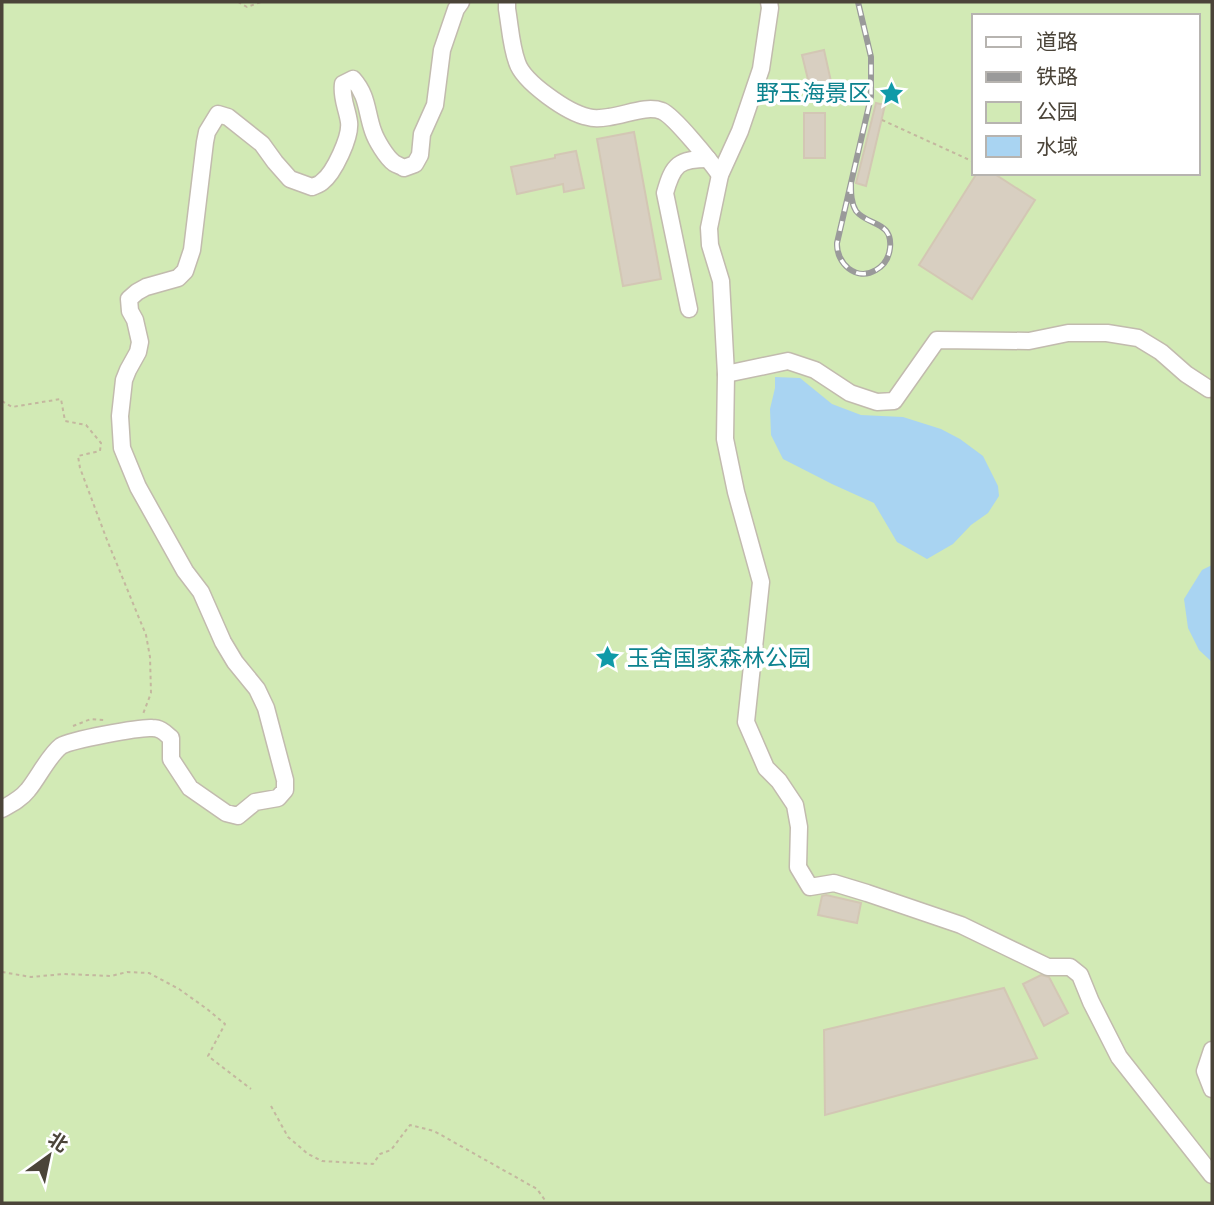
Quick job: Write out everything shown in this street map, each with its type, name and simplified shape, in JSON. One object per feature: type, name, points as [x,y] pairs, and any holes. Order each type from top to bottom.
[{"type":"street","points":[[2,809],[19,800],[27,792],[58,748],[68,743],[153,728],[163,730],[171,738],[171,760],[190,788],[226,813],[237,816],[255,803],[278,798],[285,790],[285,780],[266,708],[257,689],[223,642],[201,592],[185,571],[138,487],[122,448],[120,416],[124,380],[138,352],[140,341],[129,299],[146,287],[178,278],[185,271],[192,250],[207,132],[218,114],[228,117],[262,144],[290,179],[312,187],[322,183],[329,175],[348,135],[350,125],[342,94],[343,84],[353,79],[360,87],[373,132],[386,154],[394,163],[404,168],[415,164],[420,155],[422,134],[435,105],[442,50],[461,2]]},
{"type":"street","points":[[508,2],[517,63],[539,89],[568,109],[588,117],[610,117],[653,109],[665,112],[720,175]]},
{"type":"street","points":[[769,2],[761,69],[740,131],[720,175],[709,228],[710,245],[721,281],[726,374],[725,439],[736,492],[761,582],[746,722],[766,768],[779,781],[795,805],[799,827],[798,867],[810,887],[834,883],[867,892],[961,925],[1048,967],[1070,967],[1080,975],[1119,1057],[1212,1175]]},
{"type":"street","points":[[689,309],[665,193],[669,178],[676,167],[687,159],[708,159]]},
{"type":"street","points":[[726,374],[788,361],[815,370],[850,393],[877,402],[894,401],[937,340],[1029,341],[1068,333],[1107,333],[1138,338],[1161,352],[1186,374],[1209,389],[1212,388]]},
{"type":"street","points":[[1212,1050],[1205,1071],[1212,1089]]},
{"type":"path","points":[[238,2],[247,7],[261,2]]},
{"type":"path","points":[[882,120],[972,161]]},
{"type":"path","points":[[2,401],[12,407],[61,399],[65,421],[86,425],[101,443],[100,451],[78,456],[107,540],[146,635],[151,693],[143,715],[135,718]]},
{"type":"path","points":[[72,727],[91,719],[103,720]]},
{"type":"path","points":[[2,972],[31,977],[64,974],[111,976],[128,972],[149,972],[179,989],[225,1024],[208,1056],[251,1089]]},
{"type":"path","points":[[271,1106],[288,1137],[308,1154],[322,1161],[373,1164],[380,1154],[391,1150],[410,1125],[434,1130],[537,1189],[547,1203]]},
{"type":"green space","name":"玉舍国家森林公园","points":[[2,2],[1212,2],[1212,1203],[2,1203]]},
{"type":"water","points":[[775,377],[800,378],[832,404],[861,415],[903,417],[941,429],[960,439],[983,456],[998,486],[999,496],[988,513],[971,525],[953,544],[927,559],[897,542],[874,503],[783,459],[771,435],[770,409]]},
{"type":"water","points":[[1212,565],[1212,662],[1199,650],[1188,628],[1184,599],[1202,570]]},
{"type":"building","points":[[824,50],[834,95],[813,100],[802,55]]},
{"type":"building","points":[[876,103],[885,105],[866,186],[856,183]]},
{"type":"building","points":[[804,113],[825,113],[825,158],[804,158]]},
{"type":"building","points":[[634,132],[661,279],[623,286],[597,139]]},
{"type":"building","points":[[576,151],[584,188],[564,192],[563,184],[517,194],[511,167]]},
{"type":"building","points":[[976,175],[996,175],[1035,200],[972,299],[919,265]]},
{"type":"building","points":[[822,896],[861,903],[857,923],[818,915]]},
{"type":"building","points":[[1041,975],[1049,977],[1068,1013],[1044,1026],[1023,984]]},
{"type":"building","points":[[1004,988],[1037,1058],[825,1115],[824,1030]]},
{"type":"railway","points":[[851,184],[852,201],[856,211],[884,228],[890,239],[886,260],[879,268],[869,273],[861,274],[849,268],[840,257],[837,243],[871,97],[871,57],[858,2]]},
{"type":"place","name":"野玉海景区","points":[[891,93]]},
{"type":"place","name":"玉舍国家森林公园","points":[[607,658]]}]
